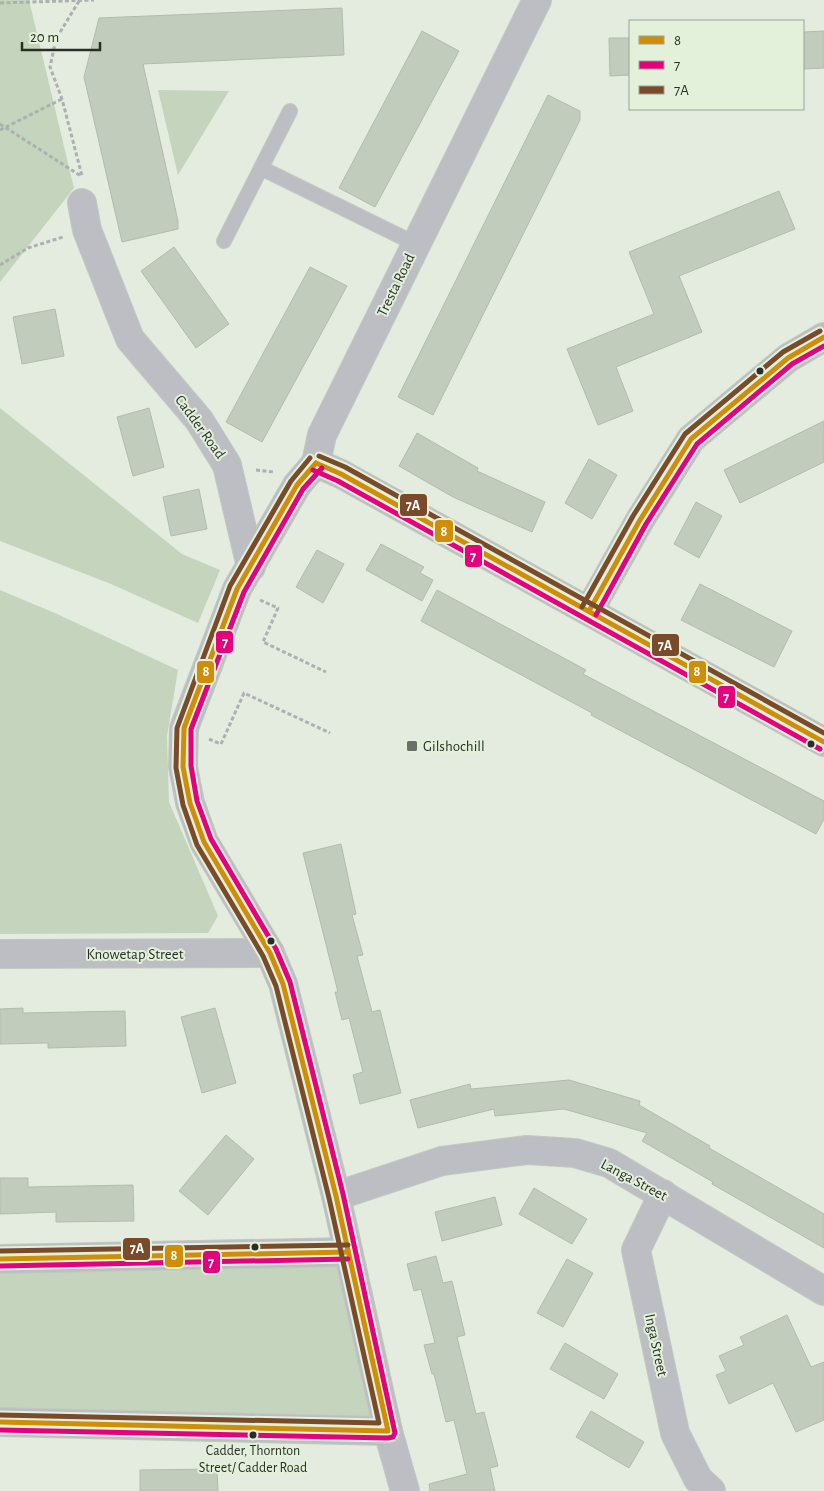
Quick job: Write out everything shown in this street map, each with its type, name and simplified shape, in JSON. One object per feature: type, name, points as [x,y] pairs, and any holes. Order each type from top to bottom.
[{"type":"street","name":"Tresta Road","points":[[244,578],[297,486],[310,470],[322,435],[537,0]]},
{"type":"street","name":"Cadder Road","points":[[82,203],[87,230],[130,339],[199,420],[227,465],[244,578]]},
{"type":"street","points":[[589,611],[640,520],[691,439],[788,358],[824,337]]},
{"type":"street","points":[[310,470],[350,479],[824,742]]},
{"type":"street","points":[[244,578],[184,728],[183,767],[190,803],[204,842],[270,953],[283,984],[336,1196],[388,1431],[405,1491]]},
{"type":"street","name":"Knowetap Street","points":[[0,954],[270,953]]},
{"type":"street","name":"Langa Street","points":[[336,1196],[442,1161],[527,1150],[575,1153],[609,1163],[824,1292]]},
{"type":"street","name":"Inga Street","points":[[663,1194],[636,1250],[675,1433],[698,1479],[711,1491]]},
{"type":"street","points":[[0,1259],[348,1252]]},
{"type":"street","points":[[0,1422],[388,1431]]},
{"type":"lane","points":[[224,241],[290,111]]},
{"type":"lane","points":[[261,168],[416,244]]},
{"type":"path","points":[[0,3],[94,0]]},
{"type":"path","points":[[0,124],[82,177],[62,99],[50,67],[56,39],[79,1]]},
{"type":"path","points":[[0,130],[62,99]]},
{"type":"path","points":[[0,266],[28,248],[87,230]]},
{"type":"path","points":[[227,465],[310,470]]},
{"type":"path","points":[[278,608],[262,642],[326,672]]},
{"type":"path","points":[[221,744],[244,693],[330,733]]},
{"type":"green space","points":[[0,0],[29,0],[74,188],[0,282]]},
{"type":"green space","points":[[158,90],[229,91],[178,175]]},
{"type":"green space","points":[[0,408],[182,554],[220,570],[198,623],[111,584],[0,541]]},
{"type":"green space","points":[[0,590],[178,670],[167,736],[169,802],[218,916],[208,933],[0,934]]},
{"type":"green space","points":[[343,1254],[383,1424],[0,1418],[0,1261]]},
{"type":"building","points":[[342,8],[344,55],[143,64],[178,221],[178,229],[122,242],[84,77],[99,18]]},
{"type":"building","points":[[422,31],[459,51],[375,207],[339,188]]},
{"type":"building","points":[[824,31],[824,68],[804,69],[804,32]]},
{"type":"building","points":[[609,38],[629,38],[629,75],[610,76]]},
{"type":"building","points":[[548,95],[580,111],[580,120],[433,415],[398,397]]},
{"type":"building","points":[[779,191],[795,229],[679,276],[702,332],[616,367],[633,411],[598,425],[567,349],[654,314],[629,252]]},
{"type":"building","points":[[174,247],[229,324],[196,348],[141,271]]},
{"type":"building","points":[[310,267],[347,286],[262,442],[226,422]]},
{"type":"building","points":[[55,309],[64,356],[22,364],[13,317]]},
{"type":"building","points":[[149,408],[164,467],[133,476],[117,417]]},
{"type":"building","points":[[824,421],[824,462],[740,503],[724,470]]},
{"type":"building","points":[[417,433],[478,468],[477,471],[545,502],[532,532],[453,497],[399,466]]},
{"type":"building","points":[[589,459],[617,475],[592,519],[565,503]]},
{"type":"building","points":[[199,489],[207,529],[171,536],[163,497]]},
{"type":"building","points":[[696,502],[722,516],[699,558],[674,544]]},
{"type":"building","points":[[381,544],[424,567],[420,573],[433,580],[422,601],[366,570]]},
{"type":"building","points":[[317,550],[344,564],[323,603],[296,587]]},
{"type":"building","points":[[700,584],[792,631],[774,667],[681,620]]},
{"type":"building","points":[[437,590],[586,670],[583,674],[824,801],[824,819],[816,834],[591,715],[592,713],[421,621]]},
{"type":"building","points":[[341,844],[356,914],[352,915],[363,955],[357,956],[372,1012],[380,1010],[401,1093],[360,1104],[353,1075],[363,1072],[349,1018],[342,1020],[335,992],[338,992],[303,853]]},
{"type":"building","points":[[23,1008],[23,1013],[125,1011],[126,1046],[48,1048],[48,1043],[0,1044],[0,1009]]},
{"type":"building","points":[[215,1008],[236,1083],[202,1093],[181,1017]]},
{"type":"building","points":[[569,1080],[640,1101],[639,1105],[710,1146],[709,1148],[824,1214],[824,1248],[712,1184],[713,1182],[642,1141],[647,1133],[564,1109],[495,1116],[494,1109],[418,1128],[410,1100],[470,1084],[471,1089]]},
{"type":"building","points":[[226,1135],[254,1159],[208,1215],[179,1191]]},
{"type":"building","points":[[0,1178],[28,1178],[28,1187],[133,1185],[134,1221],[56,1222],[56,1212],[0,1214]]},
{"type":"building","points":[[534,1188],[587,1219],[572,1244],[519,1214]]},
{"type":"building","points":[[495,1197],[502,1225],[442,1241],[435,1212]]},
{"type":"building","points":[[436,1256],[443,1283],[452,1281],[465,1335],[457,1337],[476,1414],[484,1412],[498,1466],[490,1468],[495,1491],[430,1491],[429,1484],[467,1474],[454,1420],[446,1422],[434,1374],[432,1374],[424,1345],[435,1343],[421,1289],[414,1291],[407,1264]]},
{"type":"building","points":[[567,1259],[593,1273],[563,1327],[537,1313]]},
{"type":"building","points":[[787,1315],[811,1367],[824,1362],[824,1420],[796,1432],[773,1383],[729,1404],[716,1375],[726,1371],[719,1356],[744,1345],[740,1337]]},
{"type":"building","points":[[565,1343],[618,1374],[604,1399],[550,1369]]},
{"type":"building","points":[[591,1411],[644,1442],[629,1468],[576,1437]]},
{"type":"building","points":[[217,1469],[218,1491],[140,1491],[140,1470]]},
{"type":"transit line","name":"7A","points":[[582,607],[633,516],[685,434],[783,352],[820,331]]},
{"type":"transit line","name":"8","points":[[589,611],[640,520],[691,439],[788,358],[824,337]]},
{"type":"transit line","name":"7","points":[[596,615],[646,524],[697,444],[792,364],[824,346]]},
{"type":"transit line","name":"7A","points":[[319,456],[345,467],[824,733]]},
{"type":"transit line","name":"7A","points":[[0,1415],[379,1423],[329,1198],[276,986],[263,956],[197,845],[183,805],[176,768],[177,728],[230,586],[291,481],[310,458]]},
{"type":"transit line","name":"8","points":[[316,463],[341,474],[824,742]]},
{"type":"transit line","name":"8","points":[[0,1422],[388,1431],[336,1196],[283,984],[270,953],[204,842],[190,803],[183,767],[184,728],[237,589],[297,485],[316,463]]},
{"type":"transit line","name":"7","points":[[0,1430],[388,1438],[393,1437],[395,1433],[343,1194],[290,982],[276,949],[211,839],[197,801],[191,766],[191,729],[244,592],[303,489],[322,468]]},
{"type":"transit line","name":"7","points":[[313,470],[338,481],[820,749]]},
{"type":"transit line","name":"7A","points":[[0,1251],[348,1245]]},
{"type":"transit line","name":"8","points":[[0,1259],[348,1252]]},
{"type":"transit line","name":"7","points":[[0,1266],[348,1259]]},
{"type":"place","name":"Gilshochill","points":[[412,746]]},
{"type":"place","name":"Cadder, Thornton Street/ Cadder Road","points":[[253,1435]]}]
